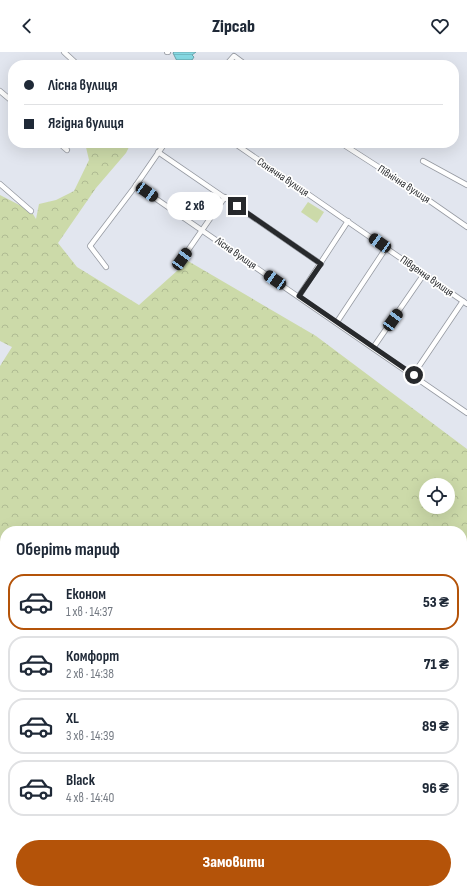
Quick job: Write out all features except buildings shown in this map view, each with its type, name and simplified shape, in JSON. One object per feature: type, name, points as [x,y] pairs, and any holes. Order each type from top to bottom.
[{"type":"street","points":[[64,52],[73,60]]},
{"type":"street","points":[[230,60],[234,56],[239,60]]},
{"type":"street","points":[[0,90],[8,97]]},
{"type":"street","points":[[106,267],[90,246],[161,148]]},
{"type":"street","name":"Сонячна вулиця","points":[[241,148],[348,221]]},
{"type":"street","name":"Північна вулиця","points":[[349,148],[411,188],[467,227]]},
{"type":"street","points":[[158,152],[321,264]]},
{"type":"street","points":[[424,161],[467,185]]},
{"type":"street","points":[[0,184],[31,211]]},
{"type":"street","name":"Лісна вулиця","points":[[136,184],[467,413]]},
{"type":"street","points":[[182,259],[225,198]]},
{"type":"street","points":[[299,296],[348,221]]},
{"type":"street","name":"Південна вулиця","points":[[348,221],[465,302]]},
{"type":"street","points":[[337,322],[386,248]]},
{"type":"street","points":[[373,348],[424,274]]},
{"type":"street","points":[[414,375],[465,302]]},
{"type":"green space","points":[[86,148],[128,148],[126,153],[96,188],[58,243],[77,267],[139,305],[188,261],[316,336],[467,449],[467,526],[0,526],[0,366],[12,347],[0,341],[0,195],[31,211],[36,219],[39,204],[56,200],[74,191],[89,160]]},
{"type":"green space","points":[[308,202],[324,212],[317,223],[301,212]]},
{"type":"water","points":[[196,52],[192,55],[194,57],[192,60],[176,60],[173,53]]},
{"type":"route","points":[[237,206],[321,264],[299,296],[414,375]]}]
